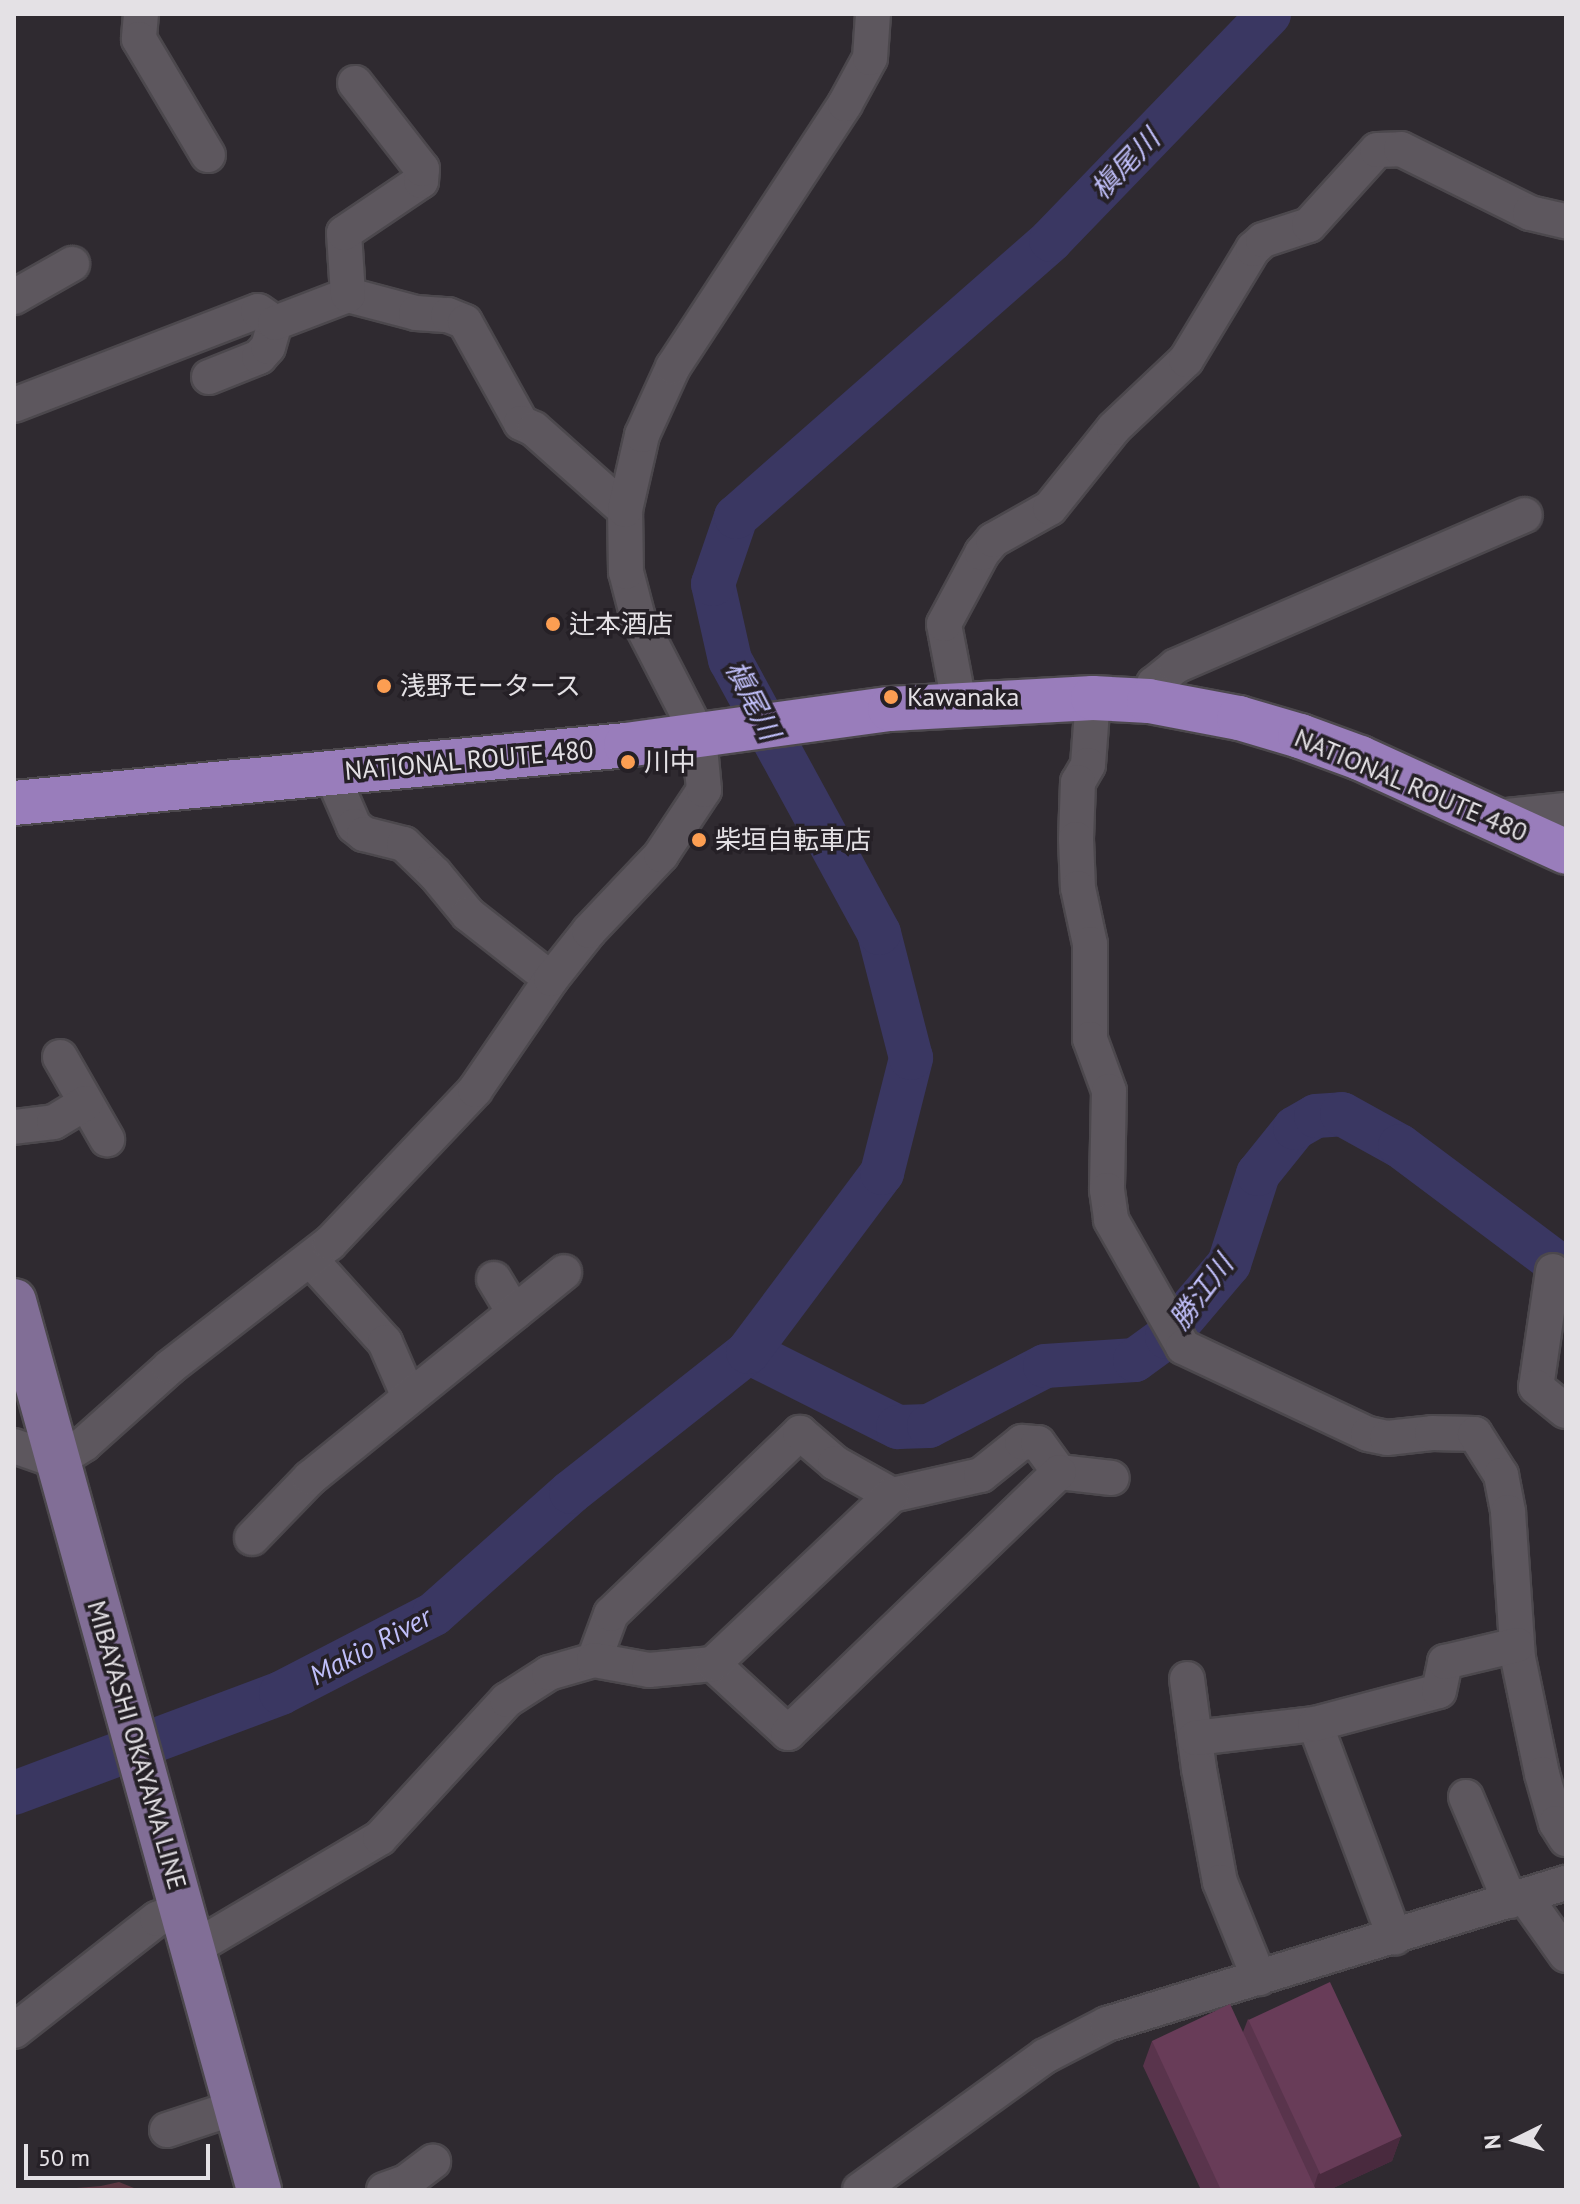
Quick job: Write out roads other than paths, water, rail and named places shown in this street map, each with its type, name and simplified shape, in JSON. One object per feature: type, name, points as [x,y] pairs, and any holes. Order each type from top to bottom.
[{"type":"highway","name":"NATIONAL ROUTE 480","points":[[14,803],[714,734],[959,703],[1093,698],[1149,701],[1239,718],[1300,736],[1360,758],[1566,852]]},
{"type":"main road","name":"MIBAYASHI OKAYAMA LINE","points":[[14,1301],[259,2190]]},
{"type":"street","points":[[141,14],[139,39],[208,155]]},
{"type":"street","points":[[14,1446],[57,1461],[84,1444],[182,1357],[330,1243],[475,1090],[551,979],[589,931],[661,855],[704,790],[714,734],[638,618],[626,572],[625,510],[642,435],[673,367],[845,104],[870,58],[873,14]]},
{"type":"street","points":[[348,295],[344,233],[421,181],[422,169],[355,83]]},
{"type":"street","points":[[959,703],[944,624],[982,553],[993,540],[1050,508],[1114,428],[1186,360],[1253,249],[1263,240],[1309,225],[1377,150],[1401,149],[1530,213],[1566,221]]},
{"type":"street","points":[[14,297],[72,264]]},
{"type":"street","points":[[275,323],[348,295],[416,313],[448,315],[465,322],[521,423],[534,429],[625,510]]},
{"type":"street","points":[[14,405],[258,311],[275,323]]},
{"type":"street","points":[[209,377],[259,357],[268,347],[275,323]]},
{"type":"street","points":[[1149,701],[1154,684],[1176,666],[1525,515]]},
{"type":"street","points":[[1093,698],[1088,765],[1078,782],[1076,839],[1078,888],[1090,944],[1090,1039],[1109,1091],[1107,1190],[1111,1220],[1183,1347],[1368,1434],[1387,1438],[1432,1433],[1475,1434],[1501,1475],[1508,1512],[1517,1645],[1542,1774],[1556,1823],[1566,1839]]},
{"type":"street","points":[[331,773],[354,826],[364,834],[404,844],[435,874],[468,914],[551,979]]},
{"type":"street","points":[[1488,818],[1566,810]]},
{"type":"street","points":[[60,1057],[107,1139]]},
{"type":"street","points":[[14,1127],[54,1122],[86,1103]]},
{"type":"street","points":[[310,1259],[385,1342],[409,1397]]},
{"type":"street","points":[[1553,1271],[1536,1387],[1566,1411]]},
{"type":"street","points":[[270,1529],[360,1452],[409,1397],[564,1272]]},
{"type":"street","points":[[494,1279],[514,1312]]},
{"type":"street","points":[[594,1660],[611,1614],[800,1433],[835,1463],[892,1495]]},
{"type":"street","points":[[14,2031],[157,1919],[188,1928],[380,1838],[507,1700],[549,1673],[594,1660],[649,1670],[713,1664],[892,1495],[981,1475],[1022,1442],[1038,1443],[1059,1472],[1112,1478]]},
{"type":"street","points":[[713,1664],[788,1733],[1059,1472]]},
{"type":"street","points":[[1195,1738],[1315,1724],[1439,1691],[1445,1662],[1517,1645]]},
{"type":"street","points":[[1187,1679],[1220,1882],[1259,1978]]},
{"type":"street","points":[[1315,1724],[1395,1938]]},
{"type":"street","points":[[1466,1797],[1480,1837],[1518,1899],[1566,1955]]},
{"type":"street","points":[[860,2190],[1045,2056],[1107,2024],[1566,1883]]},
{"type":"street","points":[[167,2130],[237,2107]]},
{"type":"waterway","name":"槇尾川","points":[[14,1793],[281,1693],[434,1614],[571,1492],[748,1352],[882,1173],[911,1058],[879,933],[730,660],[713,584],[736,517],[1051,240],[1269,14]]},
{"type":"waterway","name":"勝江川","points":[[748,1352],[898,1427],[929,1426],[1045,1366],[1135,1360],[1167,1337],[1229,1264],[1258,1174],[1295,1128],[1316,1116],[1342,1114],[1400,1146],[1566,1270]]},
{"type":"place","name":"辻本酒店","points":[[553,624]]},
{"type":"place","name":"浅野モータース","points":[[384,686]]},
{"type":"place","name":"Kawanaka","points":[[891,697]]},
{"type":"place","name":"川中","points":[[628,762]]},
{"type":"place","name":"柴垣自転車店","points":[[699,840]]},
{"type":"water label","name":"Makio River","points":[[370,1646]]}]
